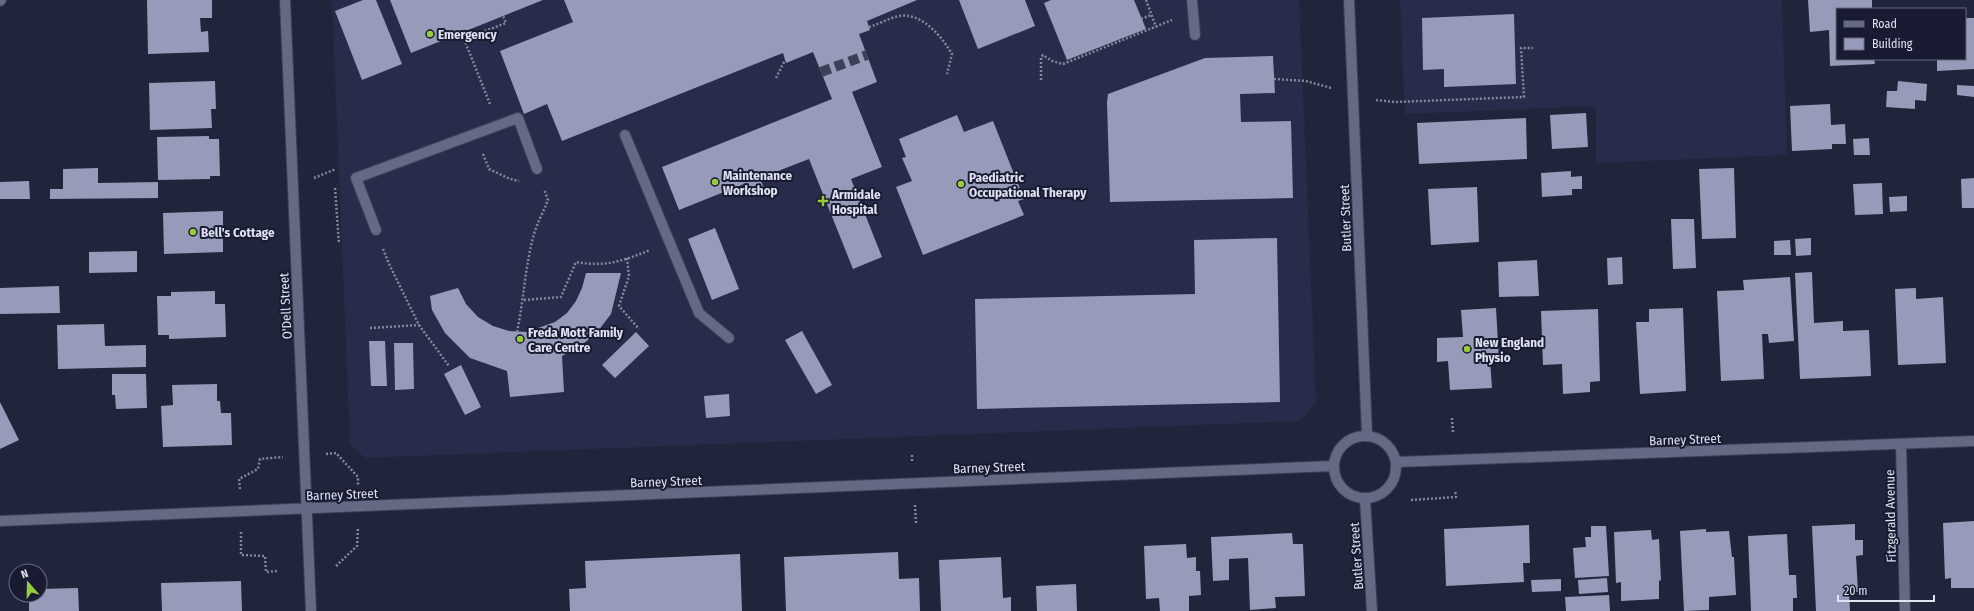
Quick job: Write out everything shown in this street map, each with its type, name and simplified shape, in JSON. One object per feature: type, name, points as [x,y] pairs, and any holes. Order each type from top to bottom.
[{"type":"street","name":"O'Dell Street","points":[[285,0],[311,611]]},
{"type":"street","points":[[1192,0],[1194,35]]},
{"type":"street","name":"Butler Street","points":[[1349,0],[1368,435]]},
{"type":"street","points":[[376,230],[356,178],[518,118],[537,169]]},
{"type":"street","points":[[625,136],[699,313],[729,338]]},
{"type":"street","points":[[1368,435],[1387,444],[1396,462],[1396,474],[1391,486],[1382,494],[1365,499],[1351,496],[1337,484],[1333,466],[1338,450],[1350,438],[1368,435]]},
{"type":"street","name":"Barney Street","points":[[1396,462],[1974,441]]},
{"type":"street","name":"Fitzgerald Avenue","points":[[1901,444],[1905,611]]},
{"type":"street","name":"Barney Street","points":[[0,521],[1333,466]]},
{"type":"street","name":"Butler Street","points":[[1365,499],[1372,611]]},
{"type":"path","points":[[1146,0],[1156,27]]},
{"type":"path","points":[[1142,19],[1151,15]]},
{"type":"path","points":[[486,109],[492,107],[464,39],[506,22],[503,16]]},
{"type":"path","points":[[870,27],[900,16],[915,18],[920,21],[942,38],[952,54],[947,74]]},
{"type":"path","points":[[1041,80],[1042,55],[1052,61],[1063,64],[1171,21]]},
{"type":"path","points":[[1383,102],[1524,97],[1521,48],[1534,48]]},
{"type":"path","points":[[776,78],[785,60]]},
{"type":"path","points":[[1274,79],[1306,81],[1319,84]]},
{"type":"path","points":[[486,129],[482,150],[489,169],[510,179],[523,182]]},
{"type":"path","points":[[319,176],[340,167]]},
{"type":"path","points":[[333,170],[334,178]]},
{"type":"path","points":[[334,186],[339,244]]},
{"type":"path","points":[[517,332],[524,300],[527,263],[534,232],[548,200],[543,186]]},
{"type":"path","points":[[524,300],[561,297],[576,262],[588,264],[611,264],[627,258],[632,258]]},
{"type":"path","points":[[627,258],[629,276],[619,306],[639,329]]},
{"type":"path","points":[[390,266],[420,325],[450,366]]},
{"type":"path","points":[[370,328],[420,325]]},
{"type":"path","points":[[1452,418],[1453,432]]},
{"type":"path","points":[[330,454],[336,453],[358,477]]},
{"type":"path","points":[[240,485],[239,479],[258,469],[260,459],[268,458]]},
{"type":"path","points":[[1411,500],[1456,497],[1455,490]]},
{"type":"path","points":[[916,514],[916,524]]},
{"type":"path","points":[[336,566],[357,546],[357,536]]},
{"type":"path","points":[[241,540],[241,555],[264,556],[266,572],[277,571]]},
{"type":"shaded area","name":"Armidale Hospital","points":[[332,0],[1299,0],[1316,403],[1299,421],[365,458],[350,444]]},
{"type":"shaded area","points":[[1400,0],[1782,0],[1787,155],[1596,163],[1596,106],[1405,114]]},
{"type":"building","points":[[147,0],[212,0],[212,18],[200,18],[201,32],[208,31],[209,52],[148,54]]},
{"type":"building","points":[[363,0],[376,0],[402,64],[362,80],[335,11]]},
{"type":"building","name":"Emergency","points":[[390,0],[543,0],[411,53]]},
{"type":"building","points":[[564,0],[917,0],[867,21],[870,30],[859,34],[877,82],[852,92],[882,167],[851,179],[882,257],[853,269],[809,159],[760,178],[765,191],[749,197],[744,184],[679,210],[662,167],[832,99],[813,52],[786,63],[783,53],[562,141],[547,104],[524,114],[500,51],[573,22]]},
{"type":"building","points":[[959,0],[1025,0],[1035,26],[978,49]]},
{"type":"building","points":[[1051,0],[1134,0],[1146,29],[1067,60],[1044,3]]},
{"type":"building","points":[[1808,0],[1872,0],[1872,8],[1836,8],[1836,60],[1874,60],[1875,64],[1830,66],[1829,30],[1810,32]]},
{"type":"building","points":[[1514,14],[1516,84],[1444,87],[1444,69],[1423,70],[1422,18]]},
{"type":"building","points":[[1966,18],[1974,18],[1974,69],[1937,71],[1937,60],[1966,60]]},
{"type":"building","points":[[1273,56],[1275,93],[1240,94],[1241,122],[1291,121],[1293,198],[1110,202],[1108,94],[1205,58]]},
{"type":"building","points":[[215,81],[216,109],[211,109],[212,128],[150,130],[149,83]]},
{"type":"building","points":[[1898,81],[1927,84],[1926,101],[1915,100],[1915,109],[1886,107],[1887,91],[1897,91]]},
{"type":"building","points":[[1957,85],[1974,86],[1974,97],[1957,95]]},
{"type":"building","points":[[1830,104],[1831,125],[1845,124],[1846,144],[1832,144],[1832,149],[1792,151],[1790,106]]},
{"type":"building","points":[[1586,113],[1588,147],[1552,149],[1550,115]]},
{"type":"building","name":"Paediatric Occupational Therapy","points":[[957,115],[964,132],[993,121],[1024,199],[1018,201],[1024,215],[923,255],[896,187],[912,181],[902,158],[906,157],[899,139]]},
{"type":"building","points":[[1526,118],[1527,159],[1419,164],[1417,123]]},
{"type":"building","points":[[209,136],[209,139],[219,139],[220,176],[210,176],[210,179],[158,180],[157,137]]},
{"type":"building","points":[[1869,138],[1870,155],[1854,155],[1853,139]]},
{"type":"building","points":[[98,168],[98,183],[158,182],[158,198],[50,199],[50,189],[63,189],[63,169]]},
{"type":"building","points":[[1734,168],[1736,238],[1702,239],[1699,169]]},
{"type":"building","points":[[1571,171],[1571,177],[1582,176],[1582,189],[1572,189],[1572,195],[1542,197],[1541,173]]},
{"type":"building","points":[[1974,178],[1974,208],[1962,208],[1961,179]]},
{"type":"building","points":[[29,181],[30,199],[0,199],[0,182]]},
{"type":"building","points":[[1882,183],[1883,214],[1855,215],[1853,184]]},
{"type":"building","points":[[1477,187],[1479,242],[1431,245],[1428,189]]},
{"type":"building","points":[[1907,196],[1907,211],[1890,212],[1889,197]]},
{"type":"building","name":"Bell's Cottage","points":[[223,211],[223,252],[164,254],[163,213]]},
{"type":"building","points":[[1671,219],[1694,219],[1696,268],[1673,269]]},
{"type":"building","points":[[715,228],[739,289],[712,300],[688,239]]},
{"type":"building","points":[[1277,238],[1280,402],[977,409],[975,299],[1195,294],[1194,240]]},
{"type":"building","points":[[1811,238],[1811,255],[1796,256],[1795,239]]},
{"type":"building","points":[[1790,240],[1791,255],[1774,255],[1774,241]]},
{"type":"building","points":[[137,251],[137,272],[89,273],[89,252]]},
{"type":"building","points":[[1622,257],[1623,284],[1608,285],[1607,258]]},
{"type":"building","points":[[1537,260],[1539,296],[1499,297],[1498,262]]},
{"type":"building","points":[[1812,272],[1814,323],[1843,321],[1843,331],[1869,330],[1871,376],[1800,379],[1795,273]]},
{"type":"building","name":"Freda Mott Family Care Centre","points":[[586,273],[621,273],[611,314],[598,331],[581,346],[562,356],[564,392],[510,397],[507,371],[470,358],[445,333],[432,310],[430,296],[458,288],[466,304],[478,317],[493,326],[509,331],[527,332],[555,322],[567,313],[576,301],[582,288]]},
{"type":"building","points":[[1790,277],[1794,341],[1769,343],[1768,334],[1762,334],[1764,379],[1721,381],[1717,291],[1744,290],[1743,280]]},
{"type":"building","points":[[59,286],[60,313],[0,314],[0,288]]},
{"type":"building","points":[[1916,288],[1916,299],[1943,297],[1946,363],[1898,365],[1895,289]]},
{"type":"building","points":[[215,291],[215,304],[225,304],[226,337],[169,339],[169,335],[158,335],[157,296],[171,296],[171,292]]},
{"type":"building","name":"New England Physio","points":[[1496,308],[1499,360],[1490,360],[1492,388],[1450,390],[1448,361],[1437,362],[1437,338],[1463,337],[1461,310]]},
{"type":"building","points":[[1683,308],[1686,391],[1640,394],[1636,322],[1649,322],[1649,309]]},
{"type":"building","points":[[1598,309],[1600,381],[1590,382],[1590,392],[1563,394],[1562,364],[1543,365],[1541,311]]},
{"type":"building","points":[[104,324],[105,346],[146,345],[146,367],[58,369],[57,325]]},
{"type":"building","points":[[802,331],[832,385],[816,394],[785,340]]},
{"type":"building","points":[[636,332],[649,346],[615,378],[602,365]]},
{"type":"building","points":[[369,341],[385,341],[387,386],[371,386]]},
{"type":"building","points":[[394,343],[413,343],[414,389],[395,390]]},
{"type":"building","points":[[461,365],[481,407],[465,415],[444,374]]},
{"type":"building","points":[[112,374],[146,374],[147,408],[116,409],[115,395],[112,395]]},
{"type":"building","points":[[217,384],[217,401],[220,401],[221,413],[231,413],[232,445],[163,447],[161,406],[173,405],[172,385]]},
{"type":"building","points":[[729,394],[730,416],[706,418],[704,396]]},
{"type":"building","points":[[0,402],[19,440],[0,449]]},
{"type":"building","points":[[1974,521],[1974,588],[1951,588],[1951,578],[1945,579],[1943,523]]},
{"type":"building","points":[[1855,524],[1855,540],[1863,540],[1863,555],[1856,556],[1858,592],[1849,592],[1850,611],[1816,611],[1812,526]]},
{"type":"building","points":[[1529,525],[1530,563],[1523,563],[1524,582],[1446,586],[1444,529]]},
{"type":"building","points":[[1591,526],[1606,526],[1609,576],[1575,578],[1573,548],[1586,547],[1585,537],[1591,537]]},
{"type":"building","points":[[1706,529],[1706,532],[1729,531],[1732,557],[1734,557],[1736,595],[1709,597],[1709,610],[1684,611],[1680,531]]},
{"type":"building","points":[[1651,530],[1652,540],[1659,539],[1661,581],[1659,580],[1659,599],[1621,601],[1621,582],[1616,583],[1614,532]]},
{"type":"building","points":[[1292,533],[1293,544],[1303,544],[1305,596],[1275,597],[1276,608],[1250,610],[1248,558],[1229,559],[1229,580],[1213,581],[1211,537]]},
{"type":"building","points":[[1787,534],[1789,575],[1796,575],[1797,598],[1793,598],[1793,611],[1751,611],[1748,536]]},
{"type":"building","points":[[1186,544],[1187,558],[1196,557],[1196,571],[1200,571],[1201,595],[1189,596],[1189,611],[1160,611],[1159,598],[1146,599],[1144,546]]},
{"type":"building","points":[[898,552],[899,579],[919,578],[920,611],[786,611],[784,557]]},
{"type":"building","points":[[740,554],[742,611],[570,611],[569,589],[586,588],[585,561]]},
{"type":"building","points":[[1001,557],[1003,598],[1011,597],[1011,611],[941,611],[939,560]]},
{"type":"building","points":[[1607,578],[1608,592],[1579,594],[1578,580]]},
{"type":"building","points":[[1561,579],[1561,591],[1532,592],[1531,580]]},
{"type":"building","points":[[241,581],[242,611],[162,611],[161,583]]},
{"type":"building","points":[[1076,584],[1077,611],[1037,611],[1036,586]]},
{"type":"building","points":[[78,588],[79,611],[29,611],[29,603],[48,603],[48,589]]},
{"type":"building","points":[[1609,595],[1610,611],[1566,611],[1565,597]]},
{"type":"tunnel","points":[[821,72],[867,55]]},
{"type":"place","name":"Emergency","points":[[430,34]]},
{"type":"place","name":"Maintenance Workshop","points":[[715,182]]},
{"type":"place","name":"Paediatric Occupational Therapy","points":[[961,184]]},
{"type":"place","name":"Armidale Hospital","points":[[823,201]]},
{"type":"place","name":"Bell's Cottage","points":[[193,232]]},
{"type":"place","name":"Freda Mott Family Care Centre","points":[[520,339]]},
{"type":"place","name":"New England Physio","points":[[1467,349]]}]
